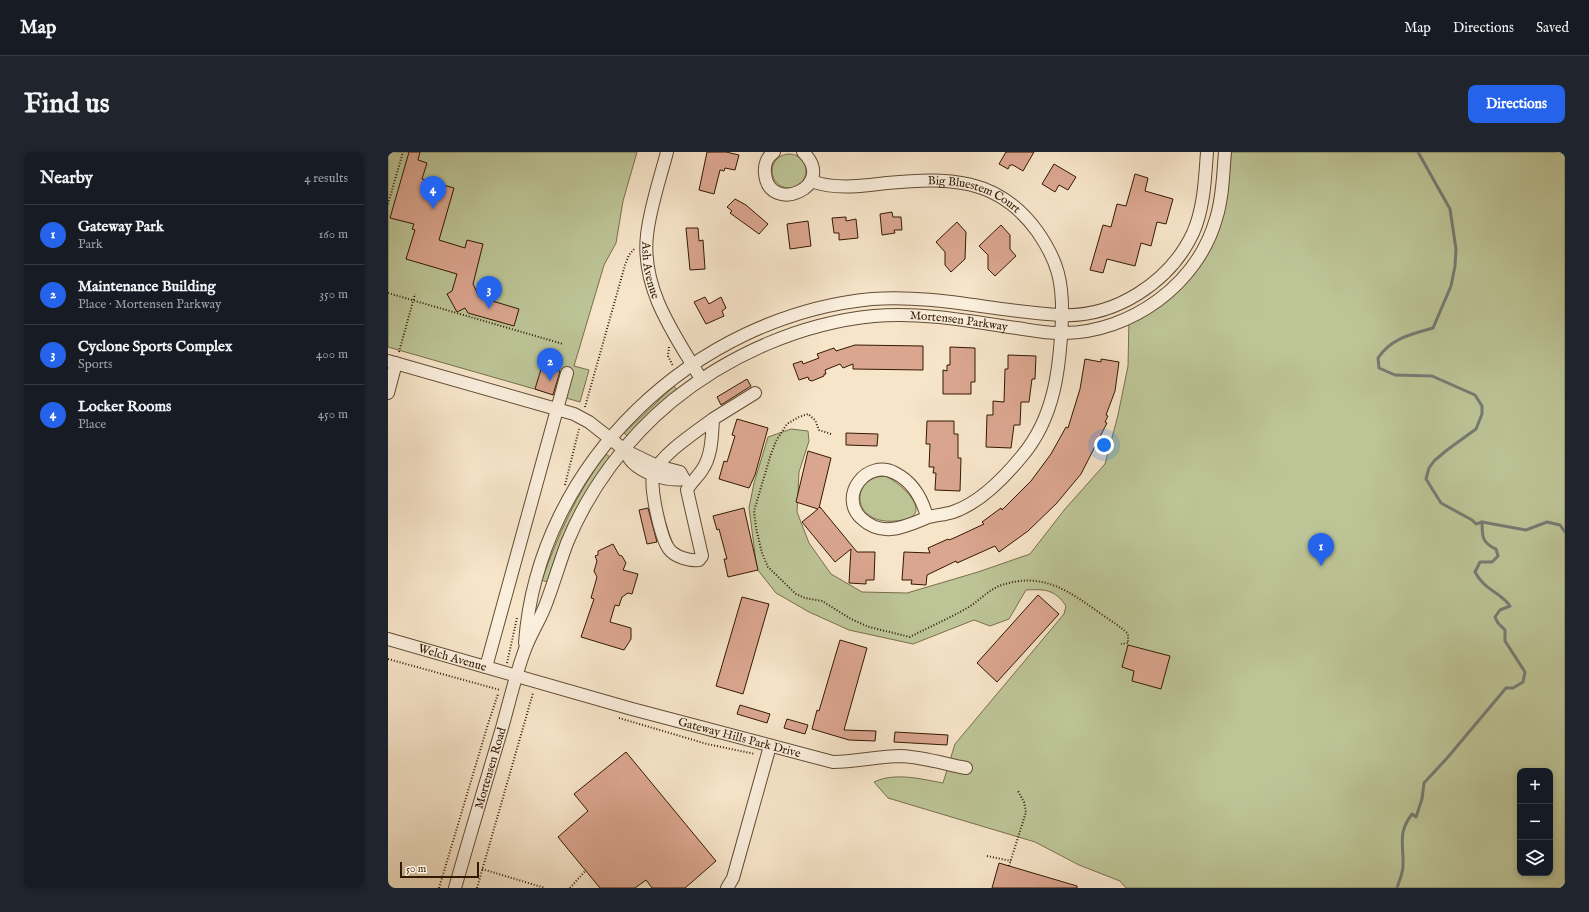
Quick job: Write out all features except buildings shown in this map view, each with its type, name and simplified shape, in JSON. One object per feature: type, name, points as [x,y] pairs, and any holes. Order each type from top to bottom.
[{"type":"street","name":"Ash Avenue","points":[[668,152],[650,217],[647,237],[648,272],[652,288],[662,312],[701,379]]},
{"type":"street","points":[[774,152],[767,160],[764,168],[767,183],[772,189],[786,195],[793,195],[800,192],[811,181],[812,165],[803,152]]},
{"type":"street","name":"Mortensen Parkway","points":[[610,438],[629,417],[661,387],[692,364],[719,348],[773,323],[830,306],[872,299],[907,298],[1062,315],[1098,311],[1133,298],[1164,274],[1180,254],[1193,232],[1200,209],[1204,187],[1207,152]]},
{"type":"street","name":"Mortensen Parkway","points":[[625,450],[640,431],[671,402],[701,379],[728,362],[781,338],[838,322],[875,316],[935,317],[1061,333],[1104,328],[1129,318],[1176,286],[1193,265],[1207,243],[1216,219],[1222,189],[1225,152]]},
{"type":"street","name":"Big Bluestem Court","points":[[811,181],[827,187],[851,187],[937,180],[960,181],[987,189],[1008,201],[1029,220],[1054,258],[1062,290],[1060,362],[1054,395],[1042,427],[1025,453],[997,483],[970,504],[955,512],[928,517]]},
{"type":"street","points":[[388,393],[392,362],[557,409],[582,418],[610,438],[625,450],[630,462],[638,468],[680,472],[688,480]]},
{"type":"street","points":[[486,667],[567,373]]},
{"type":"street","points":[[713,418],[712,443],[703,469],[688,480],[687,490],[702,556],[699,560],[691,561],[669,549],[665,541],[654,496],[655,470],[682,442],[713,418],[755,393]]},
{"type":"street","name":"Mortensen Road","points":[[455,888],[525,648],[531,600],[540,564],[551,536],[584,472],[610,438]]},
{"type":"street","name":"Mortensen Road","points":[[525,648],[547,603],[568,541],[581,514],[600,481],[625,450]]},
{"type":"street","points":[[879,469],[890,470],[902,476],[912,485],[924,506],[928,517],[910,526],[896,530],[881,528],[870,524],[861,517],[855,507],[853,499],[857,482],[868,472],[879,469]]},
{"type":"street","name":"Welch Avenue","points":[[388,639],[517,676]]},
{"type":"street","name":"Gateway Hills Park Drive","points":[[517,676],[833,762],[902,756],[920,758],[966,768]]},
{"type":"street","points":[[727,888],[733,878],[770,746]]},
{"type":"path","points":[[388,204],[403,152]]},
{"type":"path","points":[[565,490],[565,482],[582,418],[625,265],[629,255],[635,248]]},
{"type":"path","points":[[388,293],[563,344]]},
{"type":"path","points":[[392,362],[414,301],[415,294]]},
{"type":"path","points":[[669,349],[668,356],[674,368]]},
{"type":"path","points":[[832,434],[819,430],[815,420],[808,414],[787,424],[776,441],[770,456],[754,511],[756,528],[762,553],[768,567],[796,594],[805,598],[822,601],[851,619],[869,627],[910,637],[968,608],[992,589],[1000,586],[1025,580],[1054,584],[1080,598],[1121,627],[1128,634],[1128,643],[1121,644]]},
{"type":"path","points":[[388,659],[500,690]]},
{"type":"path","points":[[477,888],[533,693]]},
{"type":"path","points":[[439,888],[488,724],[496,702]]},
{"type":"path","points":[[1009,866],[1026,812],[1024,802],[1018,791]]},
{"type":"path","points":[[987,856],[1011,861]]},
{"type":"path","points":[[482,869],[545,888]]},
{"type":"path","points":[[570,888],[586,870]]},
{"type":"green space","points":[[388,152],[637,152],[623,201],[616,243],[604,265],[574,366],[589,370],[580,402],[388,347]]},
{"type":"green space","points":[[1231,152],[1565,152],[1565,888],[1126,888],[1120,881],[1079,865],[1035,842],[888,798],[874,782],[891,777],[908,777],[943,783],[955,744],[1064,614],[1066,606],[1058,596],[1049,591],[1026,590],[1009,619],[990,626],[974,620],[913,644],[849,630],[809,612],[776,593],[757,569],[749,508],[754,483],[768,437],[791,429],[808,431],[809,441],[799,472],[797,512],[809,543],[831,574],[862,592],[907,593],[978,572],[1030,554],[1065,509],[1105,464],[1118,415],[1128,366],[1129,319],[1193,265],[1222,189],[1228,190]]},
{"type":"green space","points":[[786,154],[792,154],[801,159],[805,165],[805,177],[801,183],[792,188],[786,188],[777,183],[772,174],[772,168],[777,159]]},
{"type":"green space","points":[[674,386],[677,390],[651,412],[627,436],[624,433]]},
{"type":"green space","points":[[606,454],[610,457],[590,486],[573,516],[565,532],[547,582],[542,580],[569,514],[586,483]]},
{"type":"green space","points":[[885,476],[899,485],[912,498],[916,511],[912,517],[903,520],[885,521],[873,517],[864,511],[860,502],[860,493],[865,485],[873,479]]},
{"type":"waterway","points":[[1418,152],[1450,209],[1456,249],[1455,266],[1451,286],[1433,328],[1402,338],[1389,346],[1378,358],[1379,368],[1395,375],[1432,376],[1475,395],[1482,406],[1482,414],[1476,429],[1447,450],[1434,461],[1429,468],[1426,479],[1441,503],[1472,520],[1476,524],[1482,522],[1526,530],[1547,522],[1560,525],[1565,532]]},
{"type":"waterway","points":[[1397,888],[1403,869],[1402,839],[1404,827],[1412,814],[1416,817],[1422,799],[1424,783],[1506,688],[1513,688],[1523,682],[1525,672],[1505,641],[1505,630],[1498,623],[1495,617],[1500,610],[1510,606],[1483,583],[1475,572],[1480,562],[1492,562],[1498,556],[1496,549],[1485,542],[1482,531],[1482,522]]},
{"type":"place","name":"Locker Rooms","points":[[433,209]]},
{"type":"place","name":"Cyclone Sports Complex","points":[[489,309]]},
{"type":"place","name":"Maintenance Building","points":[[550,381]]},
{"type":"place","name":"Gateway Park","points":[[1321,566]]}]
